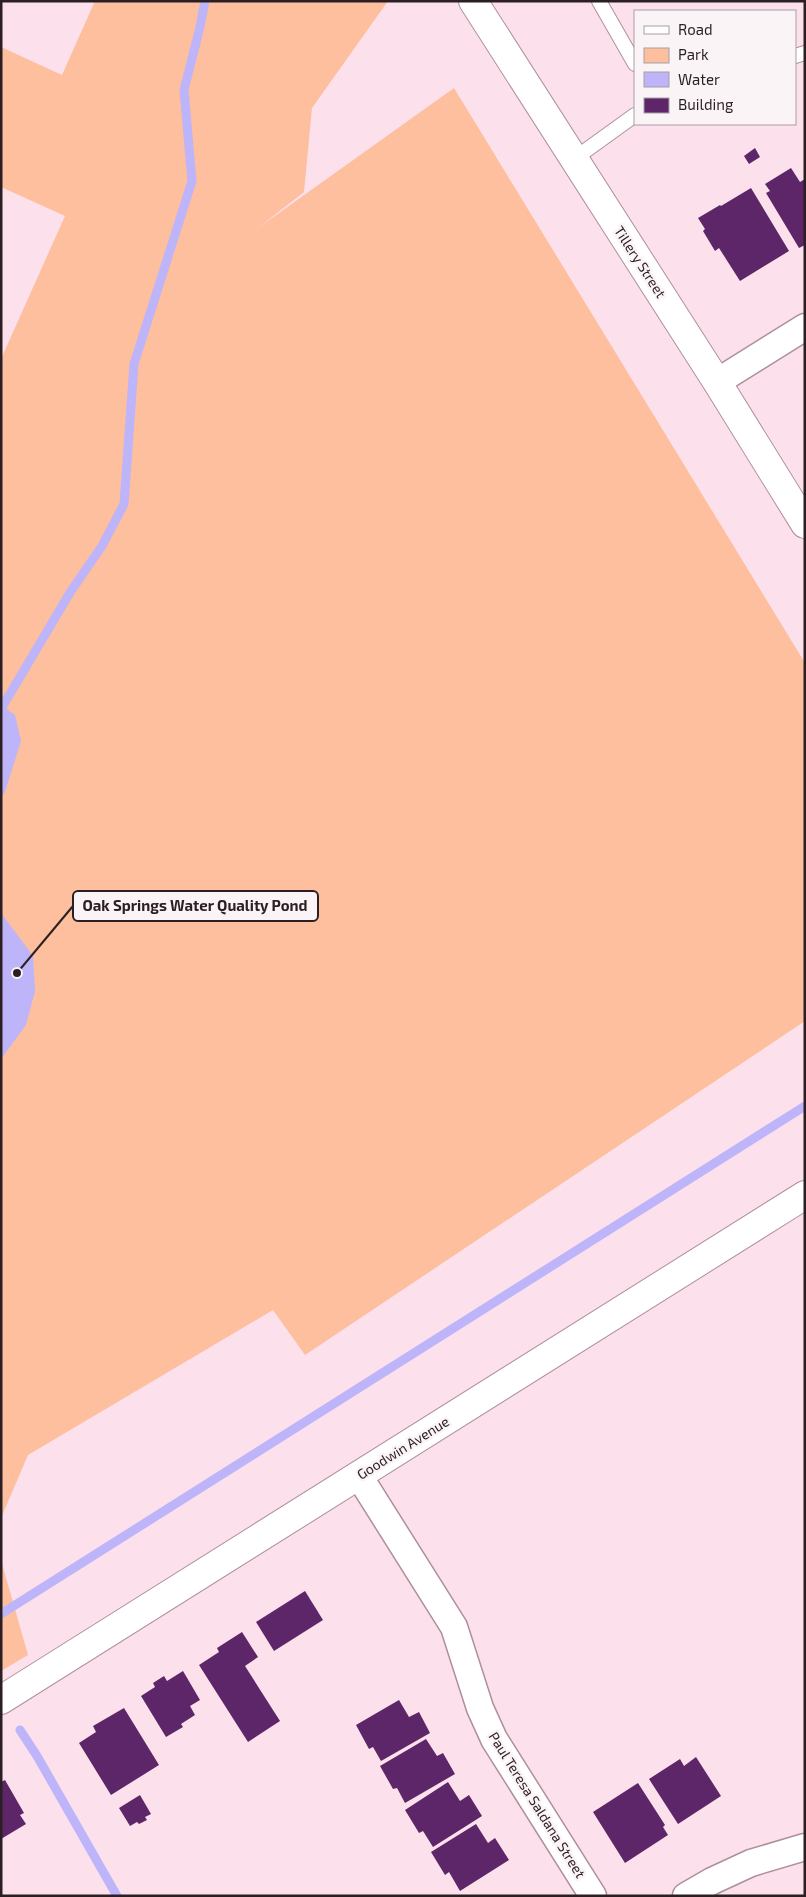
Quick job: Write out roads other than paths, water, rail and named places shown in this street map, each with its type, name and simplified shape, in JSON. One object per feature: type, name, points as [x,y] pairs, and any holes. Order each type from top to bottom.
[{"type":"street","name":"Tillery Street","points":[[473,1],[717,382],[805,524]]},
{"type":"street","points":[[717,382],[805,327]]},
{"type":"street","name":"Goodwin Avenue","points":[[1,1700],[805,1195]]},
{"type":"street","name":"Paul Teresa Saldana Street","points":[[359,1476],[454,1627],[480,1708],[494,1739],[593,1896]]},
{"type":"street","points":[[686,1896],[712,1881],[752,1863],[805,1847]]},
{"type":"lane","points":[[599,1],[634,62]]},
{"type":"lane","points":[[574,159],[634,116]]},
{"type":"water","points":[[1,705],[15,715],[21,741],[5,792],[1,797]]},
{"type":"water","points":[[1,913],[33,956],[35,991],[26,1025],[1,1059]]},
{"type":"waterway","points":[[1,709],[71,591],[102,546],[124,504],[134,364],[192,181],[184,90],[205,1]]},
{"type":"waterway","points":[[1,1614],[805,1106]]},
{"type":"waterway","points":[[20,1730],[37,1756],[117,1896]]},
{"type":"place","name":"Oak Springs Water Quality Pond","points":[[17,973]]}]
